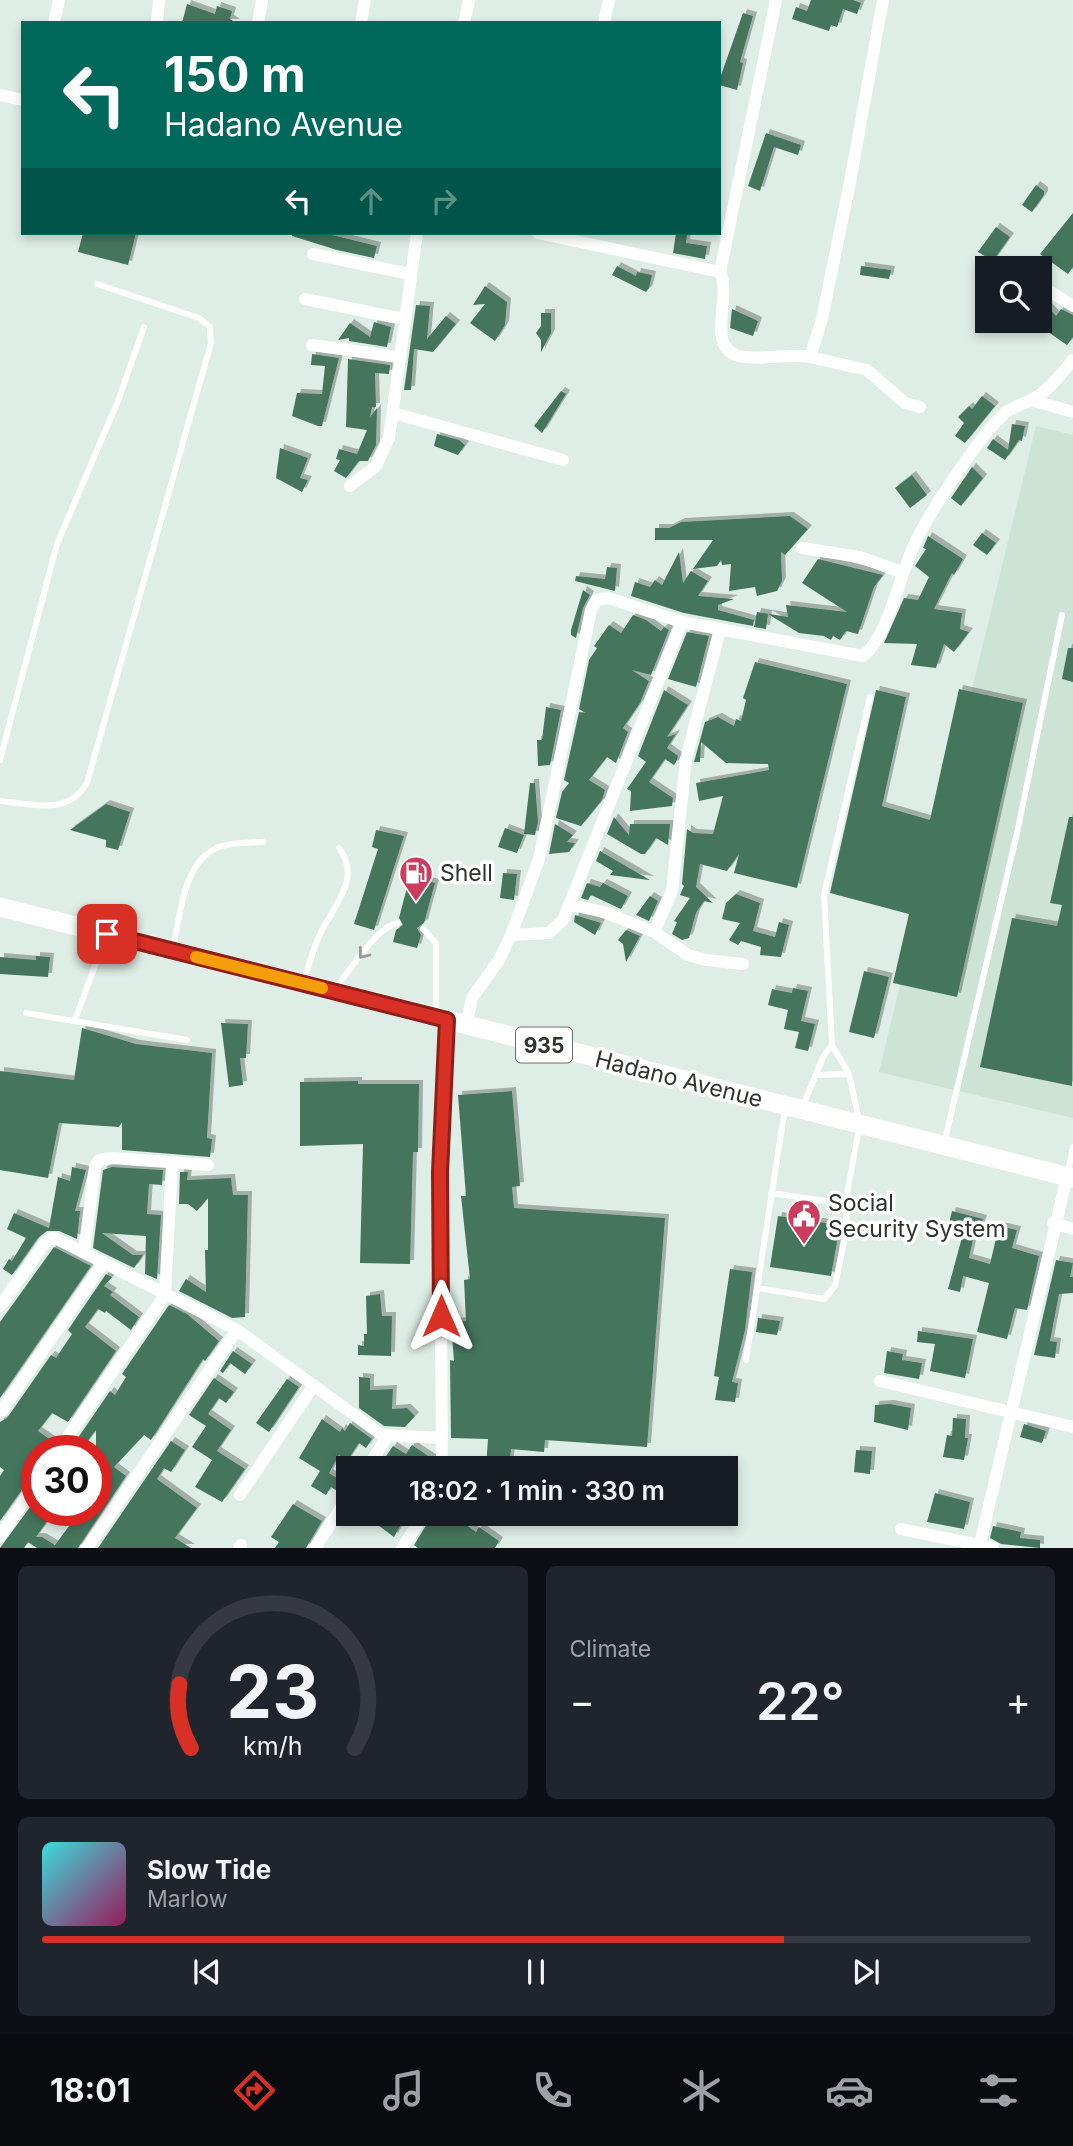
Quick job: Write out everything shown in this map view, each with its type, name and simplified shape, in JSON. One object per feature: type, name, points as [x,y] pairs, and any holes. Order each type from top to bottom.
[{"type":"main road","name":"Hadano Avenue","points":[[7,909],[1070,1178]]},
{"type":"street","points":[[54,21],[59,0]]},
{"type":"street","points":[[157,21],[159,0]]},
{"type":"street","points":[[258,21],[262,0]]},
{"type":"street","points":[[361,21],[365,0]]},
{"type":"street","points":[[464,21],[469,0]]},
{"type":"street","points":[[604,21],[609,0]]},
{"type":"street","points":[[776,0],[720,272],[725,292],[721,339],[726,348],[745,358],[785,354],[867,370],[905,403],[920,407]]},
{"type":"street","points":[[810,357],[822,319],[883,0]]},
{"type":"street","points":[[0,95],[21,100]]},
{"type":"street","points":[[350,486],[368,475],[383,456],[393,414],[403,318],[417,235]]},
{"type":"street","points":[[562,236],[720,272]]},
{"type":"street","points":[[313,254],[410,274]]},
{"type":"street","points":[[1052,293],[1073,306]]},
{"type":"street","points":[[305,299],[403,318]]},
{"type":"street","points":[[312,345],[398,357]]},
{"type":"street","points":[[442,1456],[440,1172],[449,1021],[472,998],[499,961],[543,845],[594,604],[601,598],[608,598],[682,622],[863,656],[873,645],[884,625],[901,572],[932,512],[990,430],[1006,412],[1031,400],[1049,387],[1073,360]]},
{"type":"street","points":[[1031,400],[1073,412]]},
{"type":"street","points":[[393,414],[563,460]]},
{"type":"street","points":[[802,548],[860,556],[901,572]]},
{"type":"street","points":[[511,935],[549,933],[563,920],[682,622]]},
{"type":"street","points":[[654,932],[672,891],[686,759],[720,629]]},
{"type":"street","points":[[571,905],[604,912],[654,932],[688,955],[743,964]]},
{"type":"street","points":[[84,1252],[95,1167],[99,1160],[111,1158],[208,1165]]},
{"type":"street","points":[[69,1435],[166,1295],[173,1163]]},
{"type":"street","points":[[979,1546],[1012,1412],[1053,1223],[1070,1178]]},
{"type":"street","points":[[1053,1223],[1073,1229]]},
{"type":"street","points":[[0,1306],[49,1239],[60,1240],[237,1330],[387,1437],[441,1438]]},
{"type":"street","points":[[0,1413],[104,1262]]},
{"type":"street","points":[[87,1548],[237,1330]]},
{"type":"street","points":[[880,1381],[1073,1427]]},
{"type":"street","points":[[240,1494],[314,1385]]},
{"type":"street","points":[[375,1456],[387,1437]]},
{"type":"street","points":[[0,1536],[21,1505]]},
{"type":"street","points":[[315,1548],[336,1516]]},
{"type":"street","points":[[406,1546],[417,1526]]},
{"type":"street","points":[[901,1529],[993,1548]]},
{"type":"lane","points":[[0,801],[64,805],[81,794],[87,783],[211,343],[209,327],[199,318],[97,284]]},
{"type":"lane","points":[[0,760],[57,544],[118,401],[144,327]]},
{"type":"lane","points":[[943,1146],[1017,832],[1062,615]]},
{"type":"lane","points":[[758,1288],[824,1299],[829,1296],[835,1286],[847,1227],[845,1204],[860,1125],[849,1074],[832,1045],[825,883],[870,697]]},
{"type":"lane","points":[[172,951],[189,883],[201,859],[222,845],[263,842]]},
{"type":"lane","points":[[302,984],[321,934],[348,879],[348,863],[339,848]]},
{"type":"lane","points":[[333,991],[377,936],[389,926],[398,923]]},
{"type":"lane","points":[[423,929],[436,943],[449,1021]]},
{"type":"lane","points":[[75,1020],[107,934]]},
{"type":"lane","points":[[26,1013],[187,1041]]},
{"type":"lane","points":[[746,1360],[771,1194],[793,1108],[817,1075],[824,1055],[832,1045]]},
{"type":"lane","points":[[817,1075],[849,1074]]},
{"type":"lane","points":[[1070,1178],[1073,1147]]},
{"type":"lane","points":[[771,1194],[845,1204]]},
{"type":"shaded area","points":[[1036,426],[1073,435],[1073,1118],[879,1072]]},
{"type":"building","points":[[811,0],[853,0],[861,3],[857,14],[843,9],[837,27],[831,25],[829,31],[792,19],[796,7],[807,11]]},
{"type":"building","points":[[187,4],[215,14],[217,6],[232,11],[230,19],[233,21],[183,21]]},
{"type":"building","points":[[743,13],[753,16],[740,62],[743,63],[737,90],[721,86],[721,75]]},
{"type":"building","points":[[766,133],[801,145],[798,155],[774,147],[760,191],[748,186]]},
{"type":"building","points":[[1036,185],[1044,191],[1044,195],[1032,212],[1022,205]]},
{"type":"building","points":[[1073,213],[1073,267],[1068,274],[1052,263],[1052,256],[1040,254]]},
{"type":"building","points":[[996,227],[1010,237],[997,256],[985,256],[978,252]]},
{"type":"building","points":[[82,235],[136,235],[128,265],[78,252]]},
{"type":"building","points":[[332,235],[377,246],[374,258],[292,236]]},
{"type":"building","points":[[676,235],[687,235],[686,243],[707,246],[705,259],[673,253]]},
{"type":"building","points":[[617,266],[636,276],[637,272],[652,275],[646,292],[612,275]]},
{"type":"building","points":[[861,266],[891,270],[889,279],[860,275]]},
{"type":"building","points":[[485,286],[507,302],[505,325],[495,341],[470,323],[485,304],[473,305]]},
{"type":"building","points":[[416,305],[430,306],[427,339],[446,316],[456,324],[433,352],[414,349],[411,390],[404,390]]},
{"type":"building","points":[[732,309],[758,321],[753,336],[730,328]]},
{"type":"building","points":[[1061,309],[1073,315],[1073,337],[1067,345],[1050,333],[1052,333],[1052,312],[1056,316]]},
{"type":"building","points":[[541,313],[551,313],[551,333],[541,352],[541,340],[536,333],[541,326]]},
{"type":"building","points":[[374,322],[391,327],[387,347],[349,341],[349,338],[338,340],[350,323],[370,337]]},
{"type":"building","points":[[312,354],[339,358],[322,426],[292,416],[297,393],[322,394],[325,366],[311,365]]},
{"type":"building","points":[[348,359],[390,365],[389,374],[375,373],[376,407],[372,407],[370,417],[377,408],[376,445],[368,461],[359,461],[346,478],[334,471],[340,460],[336,459],[339,449],[357,454],[367,430],[346,427]]},
{"type":"building","points":[[561,391],[566,394],[542,433],[534,426]]},
{"type":"building","points":[[982,396],[995,406],[965,443],[955,436],[964,423],[958,417],[969,406],[972,409]]},
{"type":"building","points":[[1012,424],[1025,426],[1022,441],[1019,440],[1005,460],[987,448],[993,439],[1008,450]]},
{"type":"building","points":[[437,434],[459,440],[465,445],[458,455],[434,446]]},
{"type":"building","points":[[280,448],[308,458],[300,478],[308,480],[302,492],[276,478]]},
{"type":"building","points":[[972,467],[983,478],[961,506],[951,498]]},
{"type":"building","points":[[912,475],[927,495],[910,508],[895,488]]},
{"type":"building","points":[[790,516],[808,529],[785,555],[781,552],[782,581],[777,591],[757,596],[755,587],[729,591],[731,564],[722,565],[721,560],[717,566],[693,569],[713,540],[655,540],[655,528],[669,528],[681,522]]},
{"type":"building","points":[[982,533],[996,543],[987,555],[973,545]]},
{"type":"building","points":[[928,536],[963,559],[954,575],[952,573],[934,609],[962,613],[960,629],[969,632],[954,652],[944,644],[936,668],[911,665],[917,644],[884,643],[904,598],[918,600],[929,577],[915,566],[926,549],[923,548]]},
{"type":"building","points":[[679,552],[683,583],[691,571],[708,581],[698,596],[734,599],[718,605],[718,610],[754,620],[753,626],[684,613],[631,596],[635,582],[650,587],[655,580],[662,585]]},
{"type":"building","points":[[818,559],[883,575],[874,587],[858,634],[846,631],[840,640],[833,636],[831,640],[824,636],[799,633],[768,614],[766,629],[754,627],[757,612],[788,617],[786,605],[847,612],[802,583]]},
{"type":"building","points":[[607,567],[617,568],[615,591],[575,581],[576,576],[605,579]]},
{"type":"building","points":[[583,590],[590,595],[583,608],[576,638],[571,635],[571,630]]},
{"type":"building","points":[[633,615],[646,620],[661,631],[664,627],[669,630],[651,675],[632,670],[649,681],[640,703],[623,728],[628,732],[616,763],[607,757],[589,780],[605,790],[602,800],[581,826],[556,818],[562,792],[569,783],[564,780],[579,712],[586,713],[579,709],[589,660],[597,648],[594,646],[609,625],[621,633]]},
{"type":"building","points":[[687,632],[709,636],[696,687],[668,679]]},
{"type":"building","points":[[1068,648],[1073,648],[1073,682],[1062,679]]},
{"type":"building","points":[[755,662],[847,684],[797,888],[734,873],[739,854],[727,871],[700,864],[696,887],[713,903],[704,901],[696,913],[689,938],[682,940],[672,934],[677,922],[674,921],[690,898],[680,895],[684,886],[682,884],[687,829],[693,833],[713,834],[723,796],[699,801],[696,783],[769,770],[768,764],[726,763],[701,742],[700,762],[694,762],[705,722],[718,717],[734,726],[736,719],[741,721],[746,700],[743,698]]},
{"type":"building","points":[[959,689],[1023,703],[957,997],[893,983],[909,914],[830,893],[876,690],[906,697],[882,806],[930,820]]},
{"type":"building","points":[[664,690],[688,705],[667,737],[676,734],[667,748],[678,756],[677,760],[674,765],[665,759],[649,782],[673,798],[672,806],[630,811],[631,791],[627,789],[646,762],[638,756]]},
{"type":"building","points":[[546,707],[561,710],[550,765],[538,766],[537,740],[542,740]]},
{"type":"building","points":[[530,783],[535,783],[538,822],[535,835],[524,834]]},
{"type":"building","points":[[106,804],[130,812],[118,850],[106,847],[106,840],[70,830]]},
{"type":"building","points":[[614,817],[629,835],[630,824],[670,824],[668,845],[656,838],[645,854],[641,854],[607,834]]},
{"type":"building","points":[[1069,817],[1073,817],[1072,1086],[980,1067],[1012,918],[1057,926],[1062,905],[1050,903]]},
{"type":"building","points":[[555,824],[573,835],[567,842],[575,843],[569,852],[549,854]]},
{"type":"building","points":[[505,828],[524,835],[517,853],[498,847]]},
{"type":"building","points":[[376,830],[404,836],[374,930],[354,924],[378,849],[372,847]]},
{"type":"building","points":[[600,851],[650,880],[610,875],[613,871],[596,861]]},
{"type":"building","points":[[503,873],[517,874],[514,900],[500,898]]},
{"type":"building","name":"Shell","points":[[410,876],[435,883],[424,923],[417,928],[421,935],[417,948],[393,942],[396,930],[403,925],[399,918]]},
{"type":"building","points":[[587,883],[600,887],[603,883],[628,896],[621,909],[591,895],[588,900],[581,898]]},
{"type":"building","points":[[736,894],[760,903],[753,931],[775,937],[779,922],[789,925],[781,957],[760,955],[761,947],[741,941],[738,945],[729,940],[740,923],[722,919],[726,903]]},
{"type":"building","points":[[650,896],[658,901],[649,921],[636,915]]},
{"type":"building","points":[[575,915],[601,923],[595,935],[574,922]]},
{"type":"building","points":[[626,930],[640,936],[626,962],[623,944],[618,940]]},
{"type":"building","points":[[36,956],[50,957],[48,977],[0,974],[0,957],[36,960]]},
{"type":"building","points":[[864,971],[889,977],[874,1038],[849,1032]]},
{"type":"building","points":[[793,988],[808,991],[801,1021],[815,1024],[808,1051],[795,1048],[799,1032],[784,1029],[788,1010],[768,1005],[772,989],[792,993]]},
{"type":"building","points":[[221,1023],[248,1024],[246,1058],[240,1058],[243,1085],[229,1087]]},
{"type":"building","points":[[82,1028],[136,1044],[212,1053],[207,1138],[212,1139],[210,1157],[122,1150],[122,1122],[119,1127],[59,1123],[48,1178],[0,1170],[0,1071],[74,1080]]},
{"type":"building","points":[[358,1081],[358,1084],[419,1084],[418,1152],[413,1152],[410,1264],[360,1263],[363,1144],[300,1146],[300,1082]]},
{"type":"building","points":[[512,1091],[520,1186],[512,1187],[514,1208],[665,1218],[647,1447],[545,1440],[544,1452],[511,1449],[510,1456],[487,1456],[488,1439],[451,1438],[450,1360],[454,1361],[451,1322],[466,1321],[464,1280],[470,1279],[461,1196],[466,1196],[458,1095]]},
{"type":"building","points":[[72,1167],[86,1170],[75,1211],[80,1211],[77,1239],[59,1231],[47,1231],[38,1238],[12,1275],[3,1269],[9,1259],[12,1261],[26,1238],[7,1229],[14,1213],[49,1228],[58,1177],[70,1181]]},
{"type":"building","points":[[112,1167],[163,1170],[162,1185],[149,1184],[147,1214],[161,1215],[157,1279],[145,1274],[146,1236],[102,1233],[133,1255],[143,1255],[134,1268],[93,1248],[103,1170]]},
{"type":"building","points":[[180,1172],[188,1172],[187,1180],[231,1178],[233,1195],[248,1195],[245,1317],[232,1318],[179,1291],[186,1279],[206,1292],[205,1250],[208,1250],[208,1198],[197,1211],[188,1204],[179,1204]]},
{"type":"building","points":[[952,1211],[983,1219],[979,1231],[975,1230],[969,1258],[990,1264],[999,1226],[1017,1230],[1012,1248],[1039,1256],[1027,1310],[1015,1308],[1007,1339],[977,1332],[989,1283],[963,1276],[960,1292],[948,1289],[964,1230],[948,1227]]},
{"type":"building","points":[[778,1216],[840,1225],[831,1276],[770,1267]]},
{"type":"building","points":[[54,1247],[91,1266],[0,1398],[0,1322]]},
{"type":"building","points":[[1056,1260],[1073,1263],[1070,1277],[1073,1277],[1073,1293],[1059,1294],[1050,1341],[1057,1342],[1055,1358],[1034,1355]]},
{"type":"building","points":[[730,1269],[752,1272],[745,1330],[732,1382],[738,1383],[735,1402],[715,1400],[719,1377],[714,1376]]},
{"type":"building","points":[[106,1274],[112,1277],[104,1286],[113,1292],[110,1295],[139,1317],[131,1330],[106,1311],[105,1313],[98,1309],[85,1327],[116,1351],[68,1422],[52,1413],[38,1431],[44,1435],[21,1435],[21,1491],[0,1521],[0,1476],[4,1470],[0,1467],[0,1422],[7,1418],[51,1355],[56,1358],[72,1334],[68,1330]]},
{"type":"building","points":[[380,1294],[382,1316],[392,1316],[391,1356],[358,1355],[358,1345],[364,1346],[364,1334],[367,1334],[366,1296]]},
{"type":"building","points":[[169,1305],[187,1314],[219,1341],[205,1361],[203,1359],[151,1440],[144,1435],[114,1467],[126,1476],[112,1497],[112,1435],[96,1435],[96,1430],[92,1435],[80,1435],[110,1391],[115,1395],[126,1377],[122,1374]]},
{"type":"building","points":[[758,1318],[780,1321],[777,1335],[756,1332]]},
{"type":"building","points":[[918,1331],[973,1339],[965,1378],[930,1371],[935,1344],[917,1342]]},
{"type":"building","points":[[233,1351],[252,1364],[245,1374],[230,1363],[223,1373],[220,1371]]},
{"type":"building","points":[[887,1351],[903,1354],[902,1360],[922,1363],[919,1379],[884,1373]]},
{"type":"building","points":[[359,1377],[370,1378],[370,1390],[393,1389],[392,1409],[407,1408],[415,1416],[405,1427],[384,1426],[359,1408]]},
{"type":"building","points":[[214,1378],[234,1392],[226,1403],[219,1398],[208,1414],[231,1430],[217,1451],[245,1469],[222,1502],[195,1487],[212,1460],[192,1447],[206,1426],[189,1415]]},
{"type":"building","points":[[287,1379],[299,1387],[269,1432],[256,1423]]},
{"type":"building","points":[[890,1404],[911,1408],[908,1430],[874,1422],[875,1405]]},
{"type":"building","points":[[953,1418],[966,1419],[965,1438],[968,1438],[964,1460],[943,1457],[947,1435],[952,1436]]},
{"type":"building","points":[[322,1419],[340,1432],[342,1428],[345,1431],[350,1423],[372,1439],[366,1448],[359,1443],[350,1456],[336,1456],[329,1473],[336,1477],[336,1490],[331,1487],[326,1495],[311,1486],[320,1471],[299,1458]]},
{"type":"building","points":[[1024,1424],[1046,1431],[1042,1443],[1020,1437]]},
{"type":"building","points":[[171,1441],[185,1450],[171,1472],[164,1468],[157,1479],[197,1508],[175,1538],[191,1548],[98,1548]]},
{"type":"building","points":[[412,1445],[428,1456],[386,1456],[393,1446],[406,1454]]},
{"type":"building","points":[[856,1450],[872,1451],[870,1474],[854,1472]]},
{"type":"building","points":[[935,1493],[970,1502],[964,1529],[927,1522]]},
{"type":"building","points":[[293,1504],[322,1521],[306,1548],[275,1548],[279,1542],[271,1537]]},
{"type":"building","points":[[21,1519],[21,1526],[44,1526],[36,1537],[42,1537],[55,1545],[69,1526],[93,1526],[78,1548],[37,1548],[28,1542],[24,1548],[0,1548]]},
{"type":"building","points":[[379,1526],[400,1526],[394,1537]]},
{"type":"building","points":[[426,1526],[468,1526],[476,1532],[479,1527],[499,1541],[495,1548],[418,1548],[414,1545]]},
{"type":"building","points":[[993,1526],[1021,1532],[1020,1538],[1040,1540],[1040,1548],[1001,1544],[990,1538]]},
{"type":"slow traffic","points":[[196,957],[322,988]]},
{"type":"place","name":"Shell","points":[[416,903]]},
{"type":"place","name":"Social Security System","points":[[804,1246]]},
{"type":"route","points":[[107,934],[447,1020],[440,1172],[441,1316]]}]
